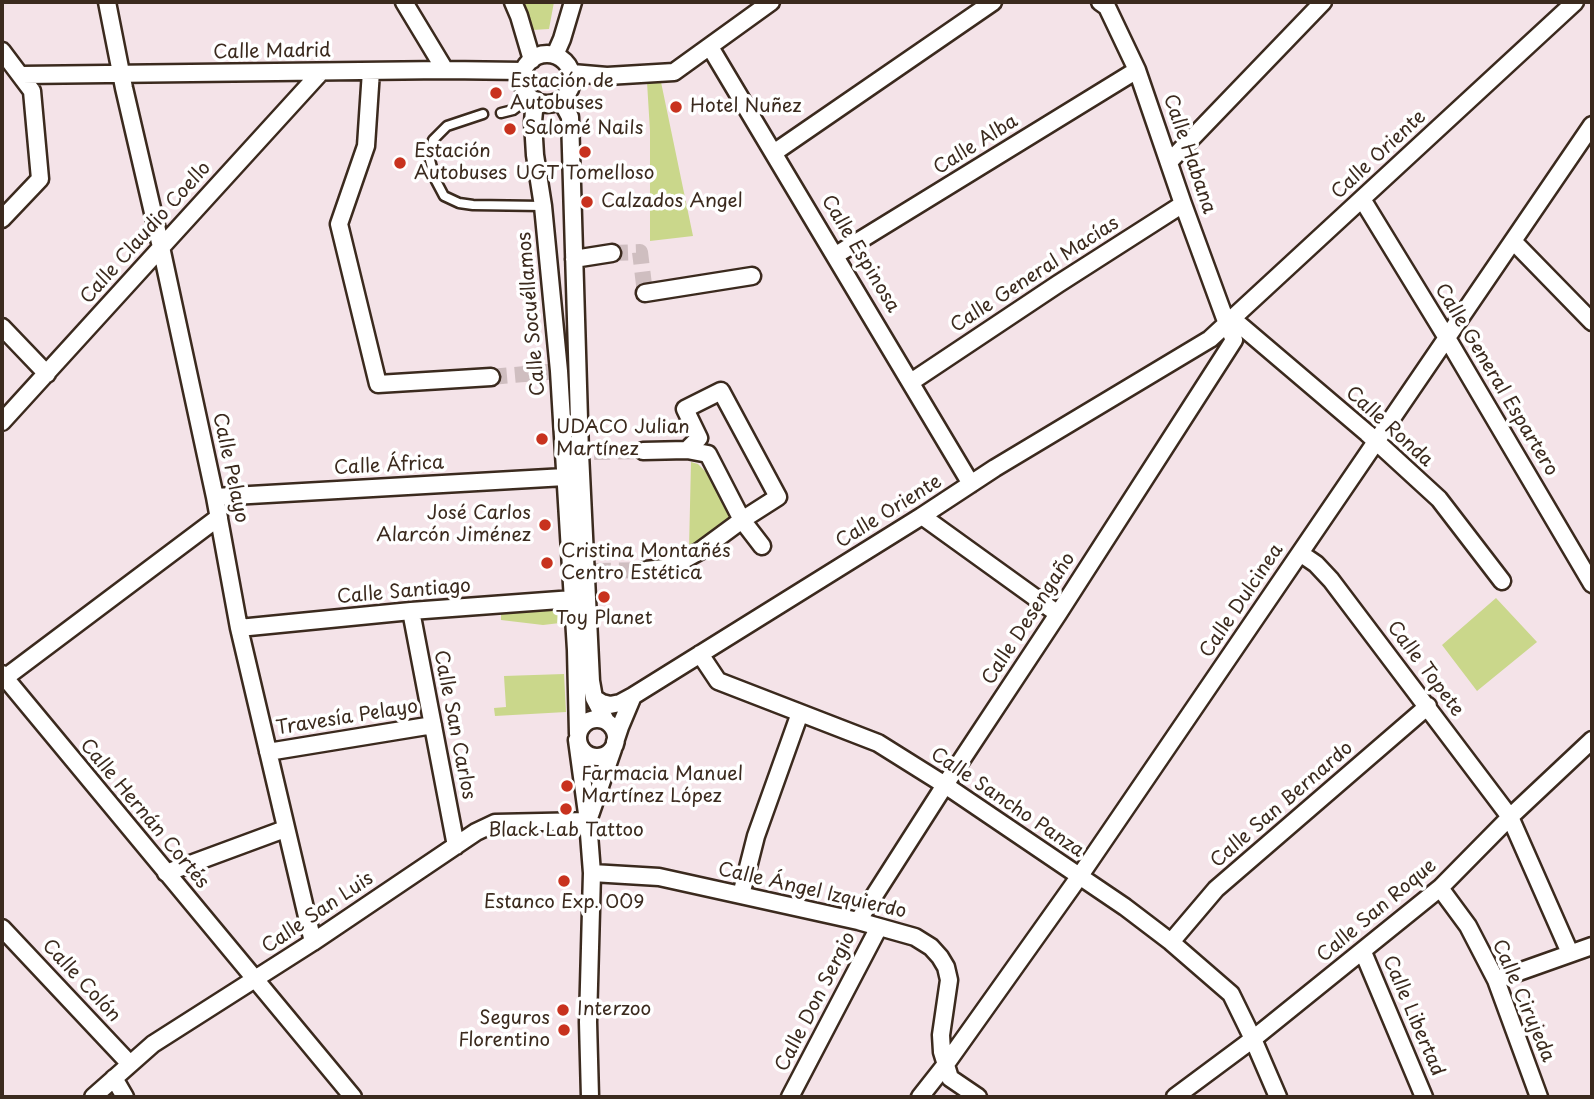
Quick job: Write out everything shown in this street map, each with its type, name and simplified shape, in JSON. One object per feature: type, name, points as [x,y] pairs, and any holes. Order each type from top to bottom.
[{"type":"street","name":"Calle Pelayo","points":[[107,2],[215,497],[239,628],[313,942]]},
{"type":"street","points":[[404,2],[445,70]]},
{"type":"street","points":[[539,60],[562,38],[573,2]]},
{"type":"street","points":[[572,73],[607,76],[674,72],[771,2]]},
{"type":"street","points":[[775,152],[993,2]]},
{"type":"street","points":[[1169,162],[1323,2]]},
{"type":"street","name":"Calle Oriente","points":[[633,696],[971,484],[1210,339],[1575,2]]},
{"type":"street","name":"Calle Habana","points":[[1106,4],[1137,70],[1184,204],[1230,322],[1231,346]]},
{"type":"street","name":"Calle Socuéllamos","points":[[516,9],[539,60],[524,87],[533,99],[535,155],[543,205],[559,371],[573,599],[578,737],[592,873],[588,1022],[590,1097]]},
{"type":"street","name":"Calle Espinosa","points":[[710,47],[971,484]]},
{"type":"street","points":[[2,51],[32,91],[40,179],[2,219]]},
{"type":"street","name":"Calle Madrid","points":[[22,75],[445,70],[539,60]]},
{"type":"street","points":[[533,99],[545,104],[561,100],[570,89],[572,73],[563,60],[539,60]]},
{"type":"street","name":"Calle Alba","points":[[836,256],[1137,70]]},
{"type":"street","points":[[371,71],[366,146],[339,224],[378,384],[491,377]]},
{"type":"street","name":"Calle Claudio Coello","points":[[2,422],[321,72]]},
{"type":"street","name":"Calle Socuéllamos","points":[[561,100],[570,117],[574,259],[587,452],[591,681],[594,698],[606,721]]},
{"type":"street","name":"Calle Dulcinea","points":[[920,1097],[1079,877],[1513,241],[1590,135]]},
{"type":"street","name":"Calle General Espartero","points":[[1362,199],[1592,584]]},
{"type":"street","name":"Calle General Macías","points":[[911,382],[1184,204]]},
{"type":"street","points":[[1513,241],[1592,322]]},
{"type":"street","points":[[574,259],[612,253]]},
{"type":"street","points":[[645,293],[752,276]]},
{"type":"street","name":"Calle Ronda","points":[[1230,322],[1376,443],[1438,499],[1502,582]]},
{"type":"street","points":[[2,327],[47,374]]},
{"type":"street","points":[[1210,339],[1231,346]]},
{"type":"street","name":"Calle Desengaño","points":[[858,921],[1231,346]]},
{"type":"street","points":[[646,570],[664,568],[700,551],[778,497],[721,391],[685,409],[699,438],[687,450]]},
{"type":"street","points":[[643,451],[687,450],[708,454],[742,520],[762,546]]},
{"type":"street","name":"Calle África","points":[[215,497],[565,477]]},
{"type":"street","points":[[922,516],[1058,614]]},
{"type":"street","points":[[3,677],[219,517]]},
{"type":"street","name":"Calle Topete","points":[[1300,553],[1316,564],[1331,580],[1510,817],[1570,953]]},
{"type":"street","name":"Calle Santiago","points":[[239,628],[573,599]]},
{"type":"street","name":"Calle San Carlos","points":[[411,611],[456,846]]},
{"type":"street","name":"Calle Sancho Panza","points":[[700,654],[718,681],[878,743],[1125,907],[1171,942],[1231,994],[1278,1097]]},
{"type":"street","name":"Calle Hernán Cortés","points":[[3,677],[353,1097]]},
{"type":"street","points":[[594,698],[610,705],[633,696]]},
{"type":"street","points":[[614,745],[614,730],[606,721],[588,720],[580,728],[578,737],[582,751],[591,756],[603,756],[614,745],[633,696]]},
{"type":"street","name":"Calle San Bernardo","points":[[1171,942],[1216,889],[1428,706]]},
{"type":"street","points":[[741,895],[756,836],[800,713]]},
{"type":"street","name":"Travesía Pelayo","points":[[268,752],[433,725]]},
{"type":"street","name":"Calle San Roque","points":[[1175,1097],[1253,1039],[1440,888],[1592,740]]},
{"type":"street","name":"Calle Socuéllamos","points":[[588,821],[614,745]]},
{"type":"street","name":"Calle San Luis","points":[[93,1097],[153,1044],[256,980],[476,832],[495,823],[588,821]]},
{"type":"street","points":[[166,873],[285,829]]},
{"type":"street","name":"Calle Ángel Izquierdo","points":[[592,873],[659,877],[858,921],[915,937],[931,947],[946,967],[949,980],[941,1035],[946,1064]]},
{"type":"street","name":"Calle Cirujeda","points":[[1440,888],[1468,926],[1496,980],[1539,1097]]},
{"type":"street","name":"Calle Don Sergio","points":[[790,1097],[879,927]]},
{"type":"street","name":"Calle Colón","points":[[2,928],[130,1064]]},
{"type":"street","points":[[1496,980],[1592,946]]},
{"type":"street","name":"Calle Libertad","points":[[1363,952],[1424,1097]]},
{"type":"street","points":[[946,1064],[950,1078],[978,1097]]},
{"type":"street","points":[[114,1078],[125,1097]]},
{"type":"lane","points":[[501,113],[533,99]]},
{"type":"lane","points":[[483,114],[447,126],[433,140],[430,160],[435,179],[444,196],[459,204],[543,205]]},
{"type":"green space","points":[[514,2],[554,2],[549,29],[532,30],[518,14]]},
{"type":"green space","points":[[647,82],[661,82],[693,236],[650,241]]},
{"type":"green space","points":[[691,462],[698,464],[709,475],[731,508],[728,520],[720,528],[689,549]]},
{"type":"green space","points":[[1496,598],[1537,642],[1477,691],[1442,645]]},
{"type":"green space","points":[[559,610],[560,623],[543,625],[501,620],[501,614]]},
{"type":"green space","points":[[564,674],[566,712],[495,716],[494,708],[506,707],[504,676]]},
{"type":"tunnel","points":[[612,253],[640,252],[645,293]]},
{"type":"tunnel","points":[[491,377],[559,371]]},
{"type":"tunnel","points":[[594,452],[643,451]]},
{"type":"tunnel","points":[[595,571],[646,570]]},
{"type":"place","name":"Estación de Autobuses","points":[[496,93]]},
{"type":"place","name":"Hotel Nuñez","points":[[676,107]]},
{"type":"place","name":"Salomé Nails","points":[[510,129]]},
{"type":"place","name":"UGT Tomelloso","points":[[585,152]]},
{"type":"place","name":"Estación Autobuses","points":[[400,163]]},
{"type":"place","name":"Calzados Angel","points":[[587,202]]},
{"type":"place","name":"UDACO Julian Martínez","points":[[542,439]]},
{"type":"place","name":"José Carlos Alarcón Jiménez","points":[[545,525]]},
{"type":"place","name":"Cristina Montañés Centro Estética","points":[[547,563]]},
{"type":"place","name":"Toy Planet","points":[[604,597]]},
{"type":"place","name":"Farmacia Manuel Martínez López","points":[[567,786]]},
{"type":"place","name":"Black Lab Tattoo","points":[[566,809]]},
{"type":"place","name":"Estanco Exp. 009","points":[[564,881]]},
{"type":"place","name":"Interzoo","points":[[563,1010]]},
{"type":"place","name":"Seguros Florentino","points":[[564,1030]]}]
